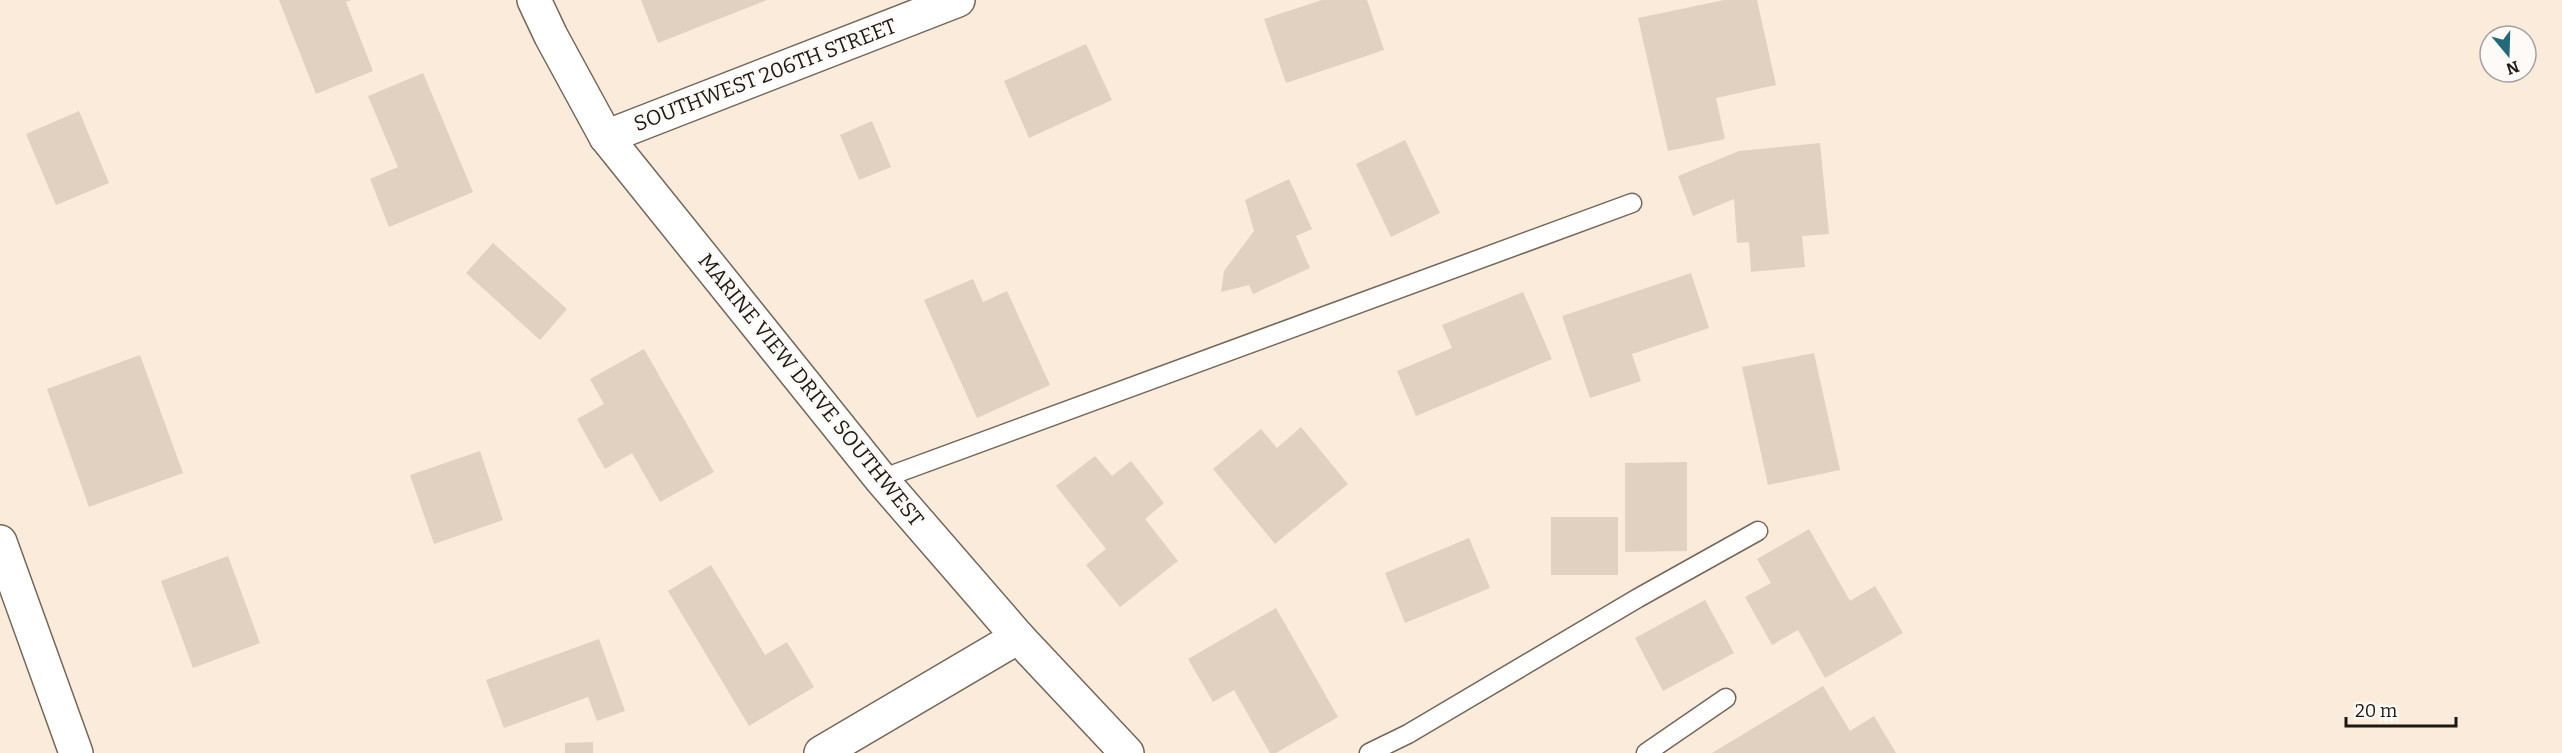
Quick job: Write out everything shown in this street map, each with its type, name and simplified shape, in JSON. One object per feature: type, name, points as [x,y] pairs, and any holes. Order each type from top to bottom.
[{"type":"street","name":"MARINE VIEW DRIVE SOUTHWEST","points":[[534,0],[606,137],[881,479],[1018,637],[1127,753]]},
{"type":"street","name":"SOUTHWEST 206TH STREET","points":[[606,137],[958,0]]},
{"type":"street","points":[[0,542],[75,753]]},
{"type":"street","points":[[821,753],[1018,637]]},
{"type":"lane","points":[[881,479],[1632,203]]},
{"type":"lane","points":[[1369,753],[1408,734],[1638,598],[1758,531]]},
{"type":"lane","points":[[1646,753],[1726,698]]},
{"type":"building","points":[[279,0],[352,0],[346,2],[373,71],[316,94]]},
{"type":"building","points":[[641,0],[767,0],[658,43]]},
{"type":"building","points":[[1322,0],[1367,0],[1384,50],[1286,83],[1264,19]]},
{"type":"building","points":[[1724,0],[1757,0],[1776,85],[1716,98],[1725,139],[1668,151],[1638,18]]},
{"type":"building","points":[[1086,44],[1112,100],[1029,138],[1004,81]]},
{"type":"building","points":[[423,73],[473,192],[389,227],[370,179],[398,167],[368,96]]},
{"type":"building","points":[[79,111],[109,183],[56,205],[26,134]]},
{"type":"building","points":[[872,121],[891,167],[859,180],[840,135]]},
{"type":"building","points":[[1405,140],[1440,213],[1391,237],[1356,164]]},
{"type":"building","points":[[1820,143],[1829,234],[1802,236],[1805,267],[1751,272],[1749,242],[1737,243],[1734,199],[1693,216],[1678,176],[1739,151]]},
{"type":"building","points":[[1289,179],[1312,229],[1296,236],[1310,268],[1253,294],[1249,285],[1221,292],[1224,271],[1254,231],[1245,200]]},
{"type":"building","points":[[493,243],[567,309],[540,340],[466,273]]},
{"type":"building","points":[[1691,273],[1709,328],[1632,354],[1641,381],[1590,398],[1562,316]]},
{"type":"building","points":[[973,279],[983,302],[1007,291],[1050,385],[977,418],[924,300]]},
{"type":"building","points":[[1523,292],[1552,359],[1416,416],[1397,371],[1452,348],[1442,325]]},
{"type":"building","points":[[644,349],[714,472],[660,502],[632,453],[605,469],[577,419],[604,404],[590,379]]},
{"type":"building","points":[[1814,353],[1840,470],[1768,485],[1742,367]]},
{"type":"building","points":[[140,355],[183,473],[89,507],[47,389]]},
{"type":"building","points":[[1301,427],[1348,484],[1275,544],[1213,469],[1261,429],[1277,448]]},
{"type":"building","points":[[480,451],[503,520],[434,544],[410,475]]},
{"type":"building","points":[[1095,456],[1112,476],[1131,461],[1164,503],[1145,519],[1178,561],[1120,607],[1086,565],[1106,549],[1056,486]]},
{"type":"building","points":[[1687,462],[1687,551],[1625,552],[1625,463]]},
{"type":"building","points":[[1551,517],[1618,517],[1618,575],[1551,575]]},
{"type":"building","points":[[1809,529],[1850,601],[1875,586],[1903,633],[1825,678],[1798,630],[1772,645],[1745,597],[1771,583],[1757,559]]},
{"type":"building","points":[[1469,538],[1490,588],[1405,623],[1385,573]]},
{"type":"building","points":[[228,556],[260,643],[193,668],[161,581]]},
{"type":"building","points":[[711,565],[765,655],[787,642],[814,687],[749,726],[668,591]]},
{"type":"building","points":[[1705,600],[1734,653],[1663,691],[1635,638]]},
{"type":"building","points":[[1276,608],[1338,717],[1276,753],[1270,753],[1234,690],[1213,702],[1188,659]]},
{"type":"building","points":[[599,639],[625,711],[597,721],[588,697],[504,728],[486,680]]},
{"type":"building","points":[[1823,686],[1850,731],[1874,716],[1896,753],[1712,753]]},
{"type":"building","points":[[593,742],[593,753],[565,753],[565,743]]}]
